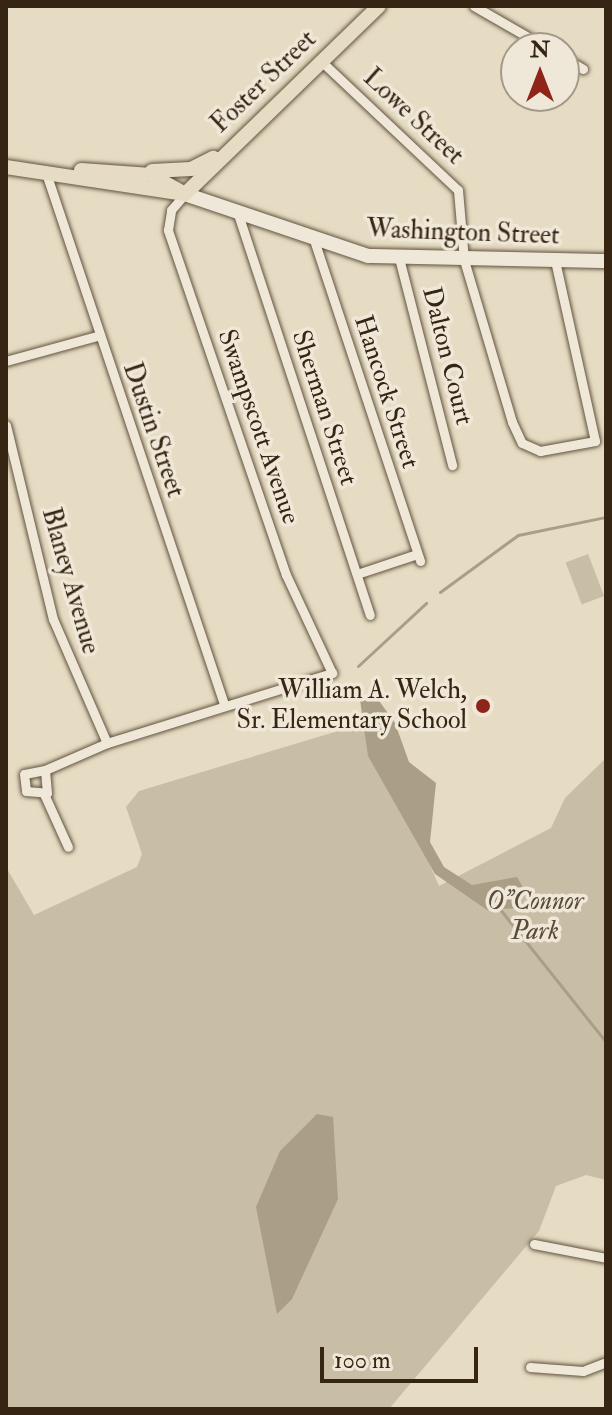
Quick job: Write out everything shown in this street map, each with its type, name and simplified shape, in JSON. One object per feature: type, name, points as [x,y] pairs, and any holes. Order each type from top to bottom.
[{"type":"main road","name":"Foster Street","points":[[185,194],[379,6]]},
{"type":"main road","points":[[132,171],[191,169],[231,148]]},
{"type":"main road","name":"Washington Street","points":[[6,167],[132,171],[315,243],[399,258],[606,261]]},
{"type":"main road","name":"Washington Street","points":[[45,170],[185,194]]},
{"type":"street","points":[[474,6],[519,32]]},
{"type":"street","name":"Lowe Street","points":[[321,61],[458,190],[464,260],[522,443],[540,451],[595,441]]},
{"type":"street","name":"Dustin Street","points":[[45,170],[97,336],[224,704]]},
{"type":"street","name":"Swampscott Avenue","points":[[185,194],[171,210],[168,230],[286,575],[332,673],[224,704]]},
{"type":"street","name":"Sherman Street","points":[[238,214],[370,615]]},
{"type":"street","name":"Hancock Street","points":[[315,243],[418,557],[357,574]]},
{"type":"street","name":"Dalton Court","points":[[399,258],[452,465]]},
{"type":"street","points":[[555,260],[595,441],[606,439]]},
{"type":"street","points":[[6,361],[97,336]]},
{"type":"street","name":"Blaney Avenue","points":[[6,425],[60,641],[107,743]]},
{"type":"street","points":[[44,794],[26,791],[22,780],[29,769],[45,770],[107,743],[224,704]]},
{"type":"street","points":[[44,794],[51,784],[45,770]]},
{"type":"street","points":[[44,794],[68,847]]},
{"type":"street","points":[[534,1244],[606,1258]]},
{"type":"street","points":[[530,1367],[583,1371],[606,1362]]},
{"type":"green space","points":[[588,554],[604,596],[582,605],[566,563]]},
{"type":"green space","name":"O\"Connor Park","points":[[368,722],[439,886],[551,828],[565,798],[606,758],[606,1180],[586,1175],[556,1186],[539,1231],[389,1409],[6,1409],[6,867],[34,915],[137,867],[142,854],[126,807],[139,791]]},
{"type":"shaded area","points":[[372,691],[395,723],[409,762],[436,783],[430,842],[444,867],[472,885],[517,877],[525,891],[520,908],[487,910],[435,874],[368,756],[360,700]]},
{"type":"shaded area","points":[[317,1114],[333,1117],[338,1199],[292,1299],[277,1314],[256,1207],[280,1151]]},
{"type":"waterway","points":[[440,592],[518,535],[606,517]]},
{"type":"waterway","points":[[358,666],[426,603]]},
{"type":"waterway","points":[[499,908],[606,1042]]},
{"type":"place","name":"William A. Welch, Sr. Elementary School","points":[[483,706]]}]
